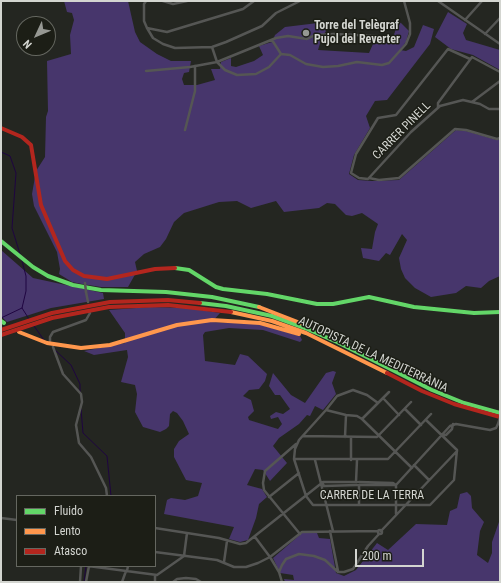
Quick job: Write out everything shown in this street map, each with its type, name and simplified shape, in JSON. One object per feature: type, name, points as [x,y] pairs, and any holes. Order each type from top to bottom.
[{"type":"main road","points":[[1,128],[22,137],[31,145],[41,205],[62,256],[73,270],[84,276],[107,279],[155,269],[174,268],[189,270],[223,289],[267,294],[317,304],[333,304],[369,297],[414,307],[474,314],[500,312]]},
{"type":"main road","points":[[1,241],[33,267],[68,283],[101,290],[178,293],[230,300],[291,319],[337,342]]},
{"type":"main road","name":"AUTOPISTA DE LA MEDITERRÀNIA","points":[[1,330],[41,316],[81,307],[122,301],[168,300],[203,303],[249,311],[294,324],[337,342],[432,390],[500,413]]},
{"type":"main road","name":"AUTOPISTA DE LA MEDITERRÀNIA","points":[[1,335],[52,318],[104,308],[156,304],[203,307],[243,314],[289,327],[333,345],[411,387],[443,400],[500,417]]},
{"type":"main road","points":[[19,332],[52,344],[87,348],[116,344],[188,323],[212,320],[248,321],[296,332],[380,370]]},
{"type":"street","points":[[146,1],[144,15],[146,28],[153,38],[163,44],[175,48],[212,47],[262,26],[276,13],[300,1]]},
{"type":"street","points":[[163,1],[173,4],[187,1]]},
{"type":"street","points":[[146,28],[167,32],[243,9],[254,1]]},
{"type":"street","points":[[212,47],[217,62],[225,70],[237,75],[256,74],[269,67],[281,54],[285,53],[306,64],[323,67],[338,66],[356,62],[382,65],[389,63],[406,44],[410,34],[410,23],[404,1]]},
{"type":"street","points":[[464,20],[482,1]]},
{"type":"street","points":[[439,2],[500,44]]},
{"type":"street","points":[[485,34],[500,18]]},
{"type":"street","points":[[146,70],[195,66],[217,62],[272,40],[288,36],[307,39],[315,35],[334,34],[377,36]]},
{"type":"street","points":[[272,40],[281,54]]},
{"type":"street","points":[[500,72],[448,48],[396,115],[378,118],[356,154],[351,173],[359,178],[367,179],[379,180],[399,178],[455,129],[466,130],[497,139],[500,138]]},
{"type":"street","points":[[438,108],[438,103],[471,58]]},
{"type":"street","points":[[185,130],[196,91],[195,66]]},
{"type":"street","points":[[472,103],[500,81]]},
{"type":"street","name":"CARRER PINELL","points":[[367,179],[411,132],[438,108],[463,100],[489,109],[500,109]]},
{"type":"street","points":[[84,276],[88,302]]},
{"type":"street","points":[[50,342],[50,337],[53,332],[86,320],[90,313]]},
{"type":"street","points":[[53,347],[63,374],[81,394],[76,425],[79,443],[91,457],[106,488],[107,495]]},
{"type":"street","points":[[300,534],[264,490],[265,471],[298,442],[337,396],[353,390],[367,395],[378,403]]},
{"type":"street","points":[[362,419],[389,392]]},
{"type":"street","points":[[383,398],[400,415]]},
{"type":"street","points":[[302,436],[377,437],[412,402]]},
{"type":"street","points":[[405,409],[421,425]]},
{"type":"street","points":[[326,410],[357,416],[362,419],[395,452],[429,480]]},
{"type":"street","points":[[294,459],[388,460],[431,414]]},
{"type":"street","points":[[345,437],[346,415]]},
{"type":"street","points":[[396,514],[396,485],[443,435],[443,432],[453,424],[490,430],[496,428],[500,417]]},
{"type":"street","points":[[279,572],[286,559],[299,554],[314,556],[324,560],[338,572],[344,572],[353,568],[379,532],[458,450],[426,420]]},
{"type":"street","points":[[351,437],[351,460]]},
{"type":"street","points":[[298,442],[294,459],[306,496]]},
{"type":"street","name":"CARRER DE LA TERRA","points":[[306,496],[313,505],[430,505],[454,480],[458,450]]},
{"type":"street","points":[[315,460],[327,505],[338,572]]},
{"type":"street","points":[[357,460],[359,505]]},
{"type":"street","points":[[269,497],[299,473]]},
{"type":"street","points":[[156,528],[219,538],[240,544],[246,543],[323,482],[358,484],[393,483],[396,485]]},
{"type":"street","points":[[1,518],[16,520]]},
{"type":"street","points":[[156,552],[224,562],[234,567],[246,568],[270,557],[302,532],[379,532]]},
{"type":"street","points":[[96,567],[156,575],[184,556],[187,533]]},
{"type":"street","points":[[255,537],[270,557],[279,572],[282,582]]},
{"type":"street","points":[[224,562],[227,541]]},
{"type":"street","points":[[80,582],[81,567]]},
{"type":"street","points":[[86,582],[88,567]]},
{"type":"street","points":[[122,582],[128,567]]},
{"type":"street","points":[[155,582],[156,575]]},
{"type":"street","points":[[173,582],[177,579],[186,578],[196,579],[201,582]]},
{"type":"shaded area","points":[[64,1],[128,1],[135,32],[140,42],[157,54],[171,61],[191,61],[189,72],[184,73],[182,79],[184,85],[197,85],[215,80],[211,69],[220,69],[221,62],[231,58],[231,66],[236,67],[254,61],[263,55],[259,46],[272,42],[275,35],[285,27],[326,22],[326,31],[322,37],[318,50],[369,53],[373,44],[390,43],[395,32],[395,21],[401,23],[409,31],[406,42],[400,50],[406,51],[414,47],[423,25],[434,29],[430,44],[387,100],[375,101],[366,116],[370,128],[354,155],[349,174],[358,180],[399,180],[456,130],[466,131],[497,140],[500,139],[500,276],[489,281],[481,288],[466,286],[456,293],[431,297],[415,288],[405,278],[401,269],[399,258],[407,240],[402,234],[390,255],[386,253],[379,261],[363,258],[361,248],[372,249],[378,224],[362,213],[352,216],[346,215],[335,204],[327,203],[319,208],[284,212],[276,201],[251,208],[237,201],[219,202],[184,213],[174,222],[166,239],[160,247],[144,254],[135,262],[137,271],[128,287],[101,287],[82,284],[72,282],[59,274],[60,269],[57,252],[34,206],[32,194],[36,171],[45,157],[46,117],[48,111],[47,61],[71,54],[70,35],[74,20],[72,13],[67,12]]},
{"type":"shaded area","points":[[448,12],[467,24],[463,33],[466,40],[500,50],[500,70],[473,55],[451,49],[435,37]]},
{"type":"shaded area","points":[[1,250],[33,278],[103,293],[104,299],[51,308],[7,322],[1,316]]},
{"type":"shaded area","points":[[150,307],[188,308],[220,313],[212,322],[258,324],[300,336],[302,340],[300,342],[263,330],[229,328],[205,332],[203,335],[205,361],[235,365],[240,354],[248,356],[267,374],[265,381],[259,389],[249,390],[243,396],[251,400],[254,411],[248,417],[249,420],[278,429],[282,424],[278,417],[271,419],[270,416],[276,412],[283,414],[290,409],[280,395],[275,395],[269,386],[273,373],[291,395],[305,403],[326,373],[333,371],[336,372],[332,383],[336,394],[323,410],[315,406],[310,416],[307,415],[299,424],[279,438],[273,446],[287,463],[270,481],[263,470],[255,469],[247,485],[262,489],[267,497],[259,504],[256,518],[248,540],[240,542],[229,539],[234,527],[164,514],[167,500],[171,498],[185,500],[198,496],[202,483],[186,480],[174,457],[174,449],[179,441],[189,434],[183,421],[177,413],[173,411],[170,414],[169,426],[166,429],[160,432],[143,427],[135,412],[137,394],[135,385],[121,382],[128,357],[127,350],[94,355],[84,351],[125,343],[125,333],[109,310]]},
{"type":"shaded area","points":[[467,492],[471,496],[472,508],[484,522],[480,531],[477,555],[488,563],[492,553],[492,542],[500,519],[500,582],[285,582],[284,579],[294,580],[293,575],[280,573],[273,558],[302,533],[317,533],[319,538],[330,539],[336,573],[344,576],[356,570],[377,543],[388,550],[416,524],[447,525],[450,511],[457,508],[460,494]]},
{"type":"waterway","points":[[1,152],[10,156],[16,173],[12,228],[20,254]]},
{"type":"waterway","points":[[22,261],[26,276],[26,291],[22,308],[29,319]]},
{"type":"waterway","points":[[1,318],[22,308]]},
{"type":"waterway","points":[[34,326],[44,340]]},
{"type":"waterway","points":[[55,350],[71,365],[80,384],[80,392]]},
{"type":"waterway","points":[[81,409],[83,433],[107,456],[111,495]]},
{"type":"waterway","points":[[84,582],[86,567]]},
{"type":"traffic: fast","points":[[1,241],[33,267],[48,276],[73,285],[101,290],[166,292],[212,297],[259,307]]},
{"type":"traffic: fast","points":[[175,268],[189,270],[216,287],[223,289],[267,294],[317,304],[333,304],[369,297],[414,307],[474,313],[500,312]]},
{"type":"traffic: fast","points":[[200,303],[226,306],[272,316],[305,328],[337,342],[432,390],[464,403],[500,413]]},
{"type":"traffic: slow","points":[[259,307],[308,326]]},
{"type":"traffic: slow","points":[[231,312],[272,321],[306,333],[387,373]]},
{"type":"traffic: slow","points":[[19,332],[47,343],[81,348],[110,345],[177,325],[212,320],[260,323],[299,334]]},
{"type":"traffic: jam","points":[[1,128],[22,137],[31,145],[41,205],[65,261],[73,270],[84,276],[107,279],[155,269],[175,268]]},
{"type":"traffic: jam","points":[[1,330],[52,313],[110,302],[168,300],[200,303]]},
{"type":"traffic: jam","points":[[1,335],[52,318],[109,307],[168,305],[231,312]]},
{"type":"traffic: jam","points":[[387,373],[422,391],[454,404],[500,417]]},
{"type":"place","name":"Torre del Telègraf Pujol del Reverter","points":[[306,33]]}]
